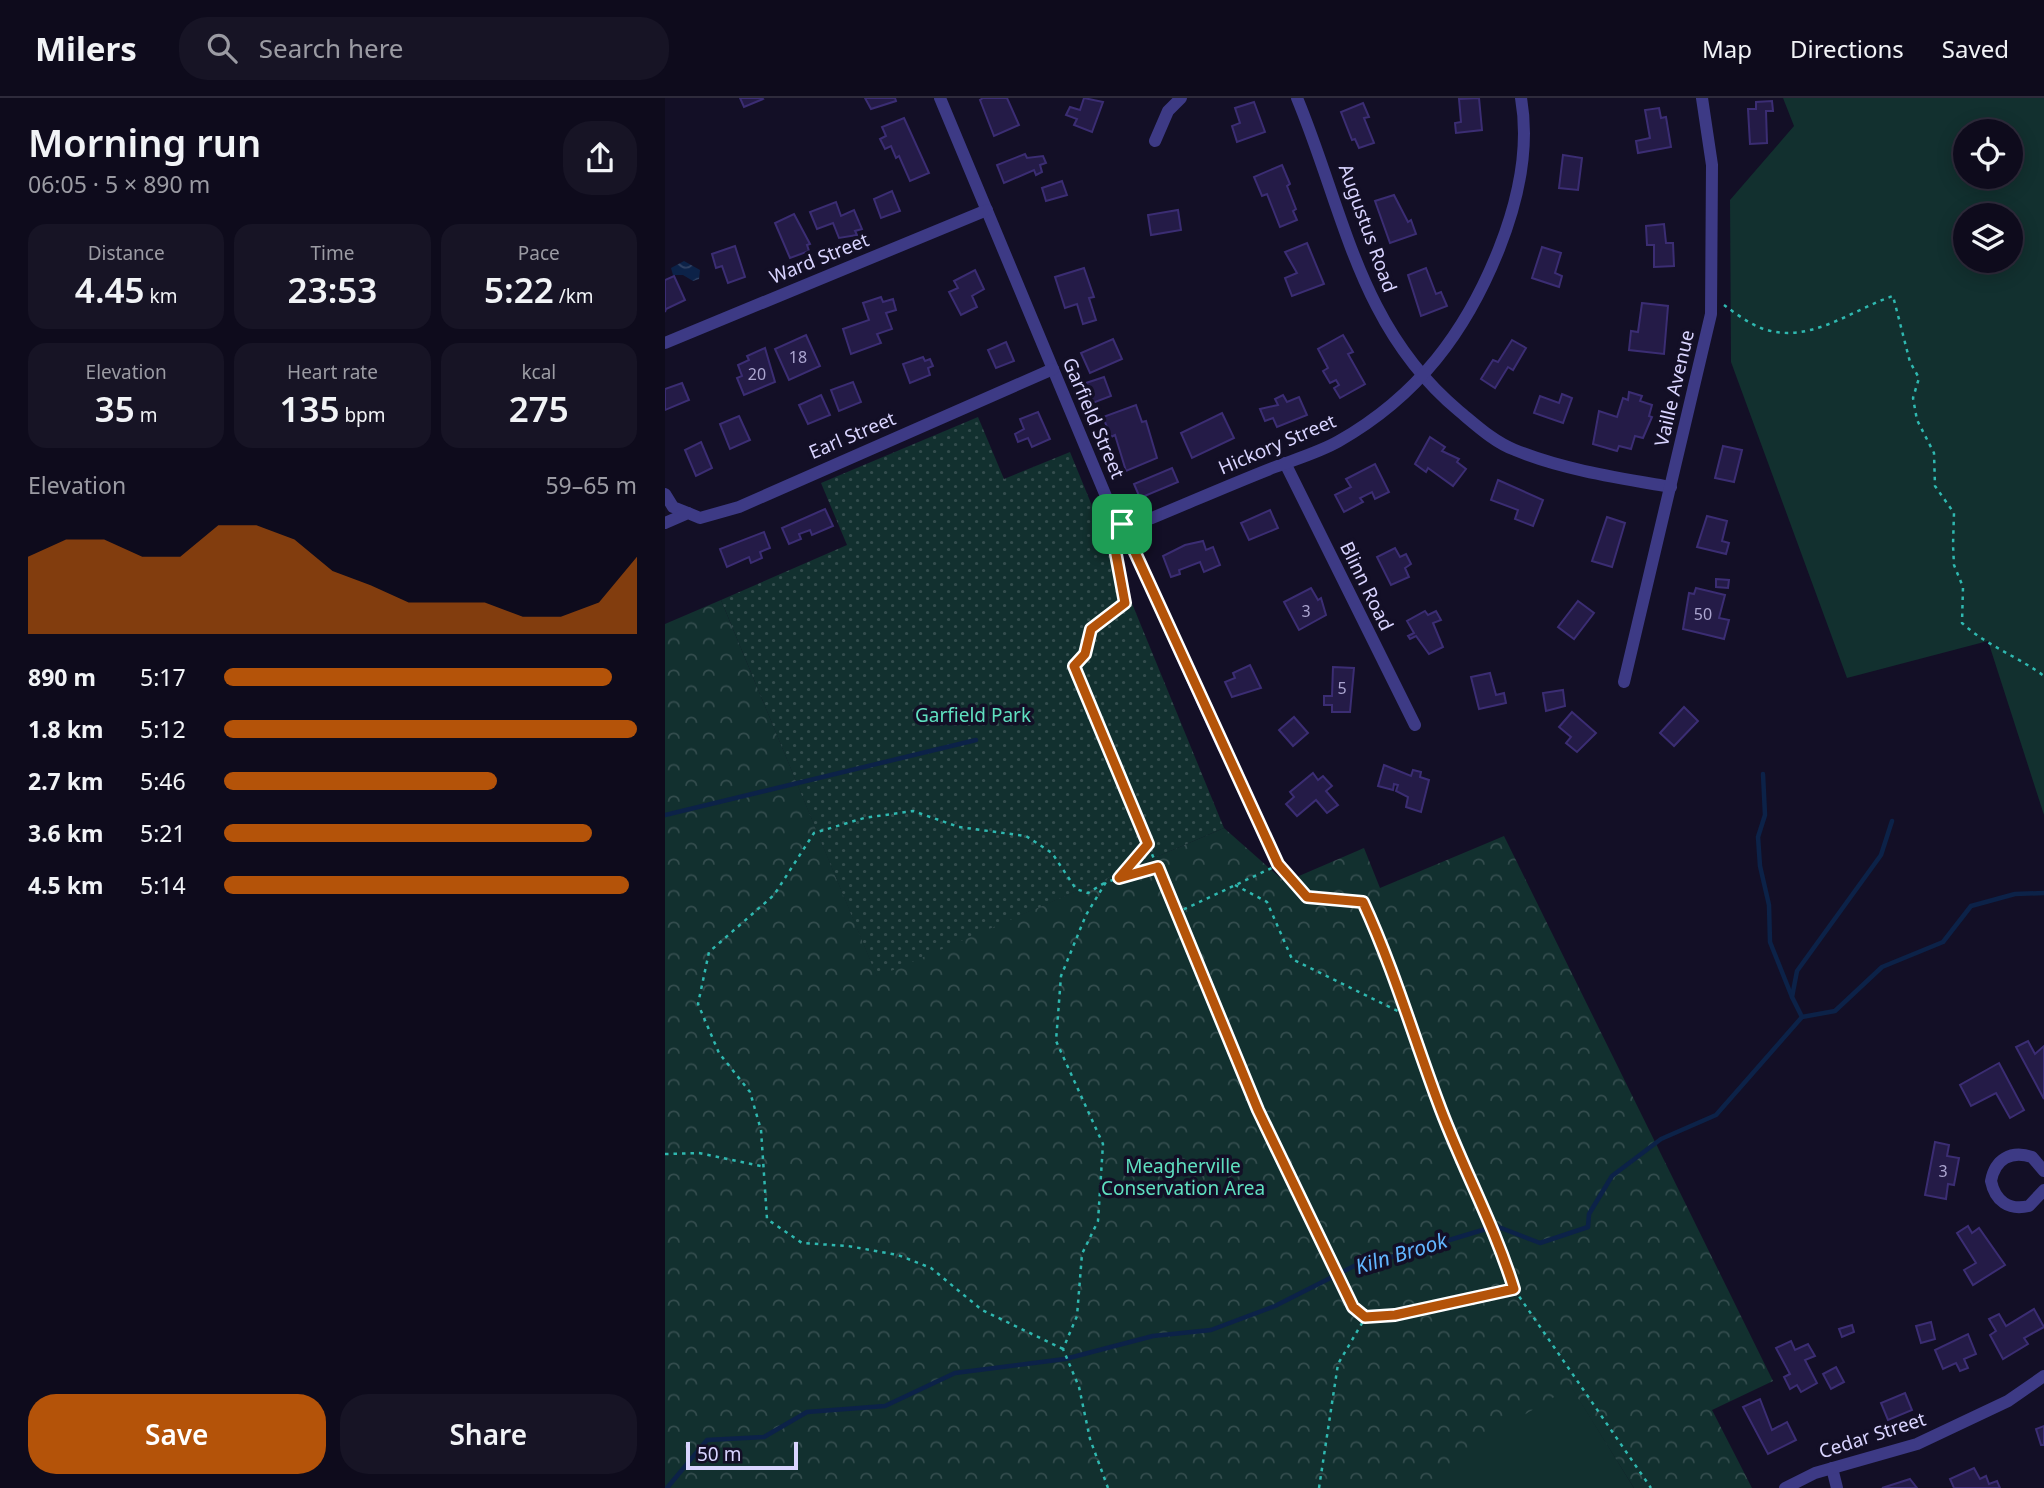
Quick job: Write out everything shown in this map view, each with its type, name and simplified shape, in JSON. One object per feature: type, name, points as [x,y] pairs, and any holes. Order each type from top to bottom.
[{"type":"street","name":"Garfield Street","points":[[940,98],[1113,513],[1122,524],[1223,747]]},
{"type":"street","points":[[1155,141],[1168,111],[1181,98]]},
{"type":"street","name":"Augustus Road","points":[[1297,98],[1328,174],[1360,275],[1393,338],[1422,376],[1487,435],[1513,450],[1578,469],[1671,487]]},
{"type":"street","name":"Hickory Street","points":[[1122,524],[1152,518],[1337,442],[1386,411],[1422,376],[1455,338],[1489,274],[1505,234],[1516,200],[1523,158],[1524,115],[1521,98]]},
{"type":"street","name":"Vaille Avenue","points":[[1624,682],[1700,369],[1711,301],[1712,165],[1702,98]]},
{"type":"street","name":"Ward Street","points":[[665,343],[987,210]]},
{"type":"street","name":"Earl Street","points":[[665,523],[688,513],[700,518],[739,507],[1053,369]]},
{"type":"street","name":"Blinn Road","points":[[1285,463],[1415,725]]},
{"type":"street","points":[[665,494],[673,507],[688,513]]},
{"type":"street","points":[[2044,1171],[2032,1157],[2014,1154],[1998,1164],[1991,1181],[1998,1199],[2013,1208],[2029,1206],[2044,1190]]},
{"type":"street","name":"Cedar Street","points":[[1784,1488],[1832,1468],[1917,1444],[2007,1401],[2044,1376]]},
{"type":"street","points":[[1832,1468],[1837,1488]]},
{"type":"path","points":[[1711,301],[1724,305],[1762,329],[1788,332],[1820,329],[1893,296],[1898,327],[1910,362],[1919,378],[1913,398],[1917,420],[1934,453],[1935,486],[1954,513],[1952,545],[1954,565],[1963,587],[1962,623],[2001,653],[2018,659],[2044,676]]},
{"type":"path","points":[[1122,524],[1112,533],[1125,603],[1091,629],[1085,654],[1074,666],[1258,1110],[1341,1286],[1353,1307],[1365,1317],[1395,1315],[1514,1289]]},
{"type":"path","points":[[1223,747],[1278,864],[1307,897],[1363,902],[1388,955],[1438,1104],[1497,1234],[1514,1289],[1651,1488]]},
{"type":"path","points":[[1064,1351],[982,1310],[931,1268],[898,1255],[848,1246],[802,1243],[767,1219],[761,1130],[750,1092],[719,1053],[698,1004],[709,952],[774,895],[814,833],[864,818],[913,811],[959,827],[1025,836],[1052,853],[1076,889],[1088,893],[1106,882],[1158,867]]},
{"type":"path","points":[[1119,878],[1148,844]]},
{"type":"path","points":[[1177,913],[1278,864]]},
{"type":"path","points":[[1106,882],[1086,915],[1061,976],[1056,1041],[1103,1144],[1098,1221],[1082,1254],[1077,1316],[1064,1351],[1067,1365],[1079,1387],[1090,1439],[1108,1488]]},
{"type":"path","points":[[1235,885],[1267,902],[1292,959],[1408,1016]]},
{"type":"path","points":[[665,1154],[699,1153],[765,1167]]},
{"type":"path","points":[[1319,1488],[1338,1364],[1365,1317]]},
{"type":"green space","points":[[1783,98],[2044,98],[2044,815],[1988,641],[1847,678],[1731,362],[1730,200],[1794,126]]},
{"type":"green space","name":"Garfield Park","points":[[978,417],[1004,479],[1070,452],[1224,828],[877,977],[721,600],[847,545],[821,483]]},
{"type":"green space","name":"Meagherville Conservation Area","points":[[721,600],[877,976],[1224,828],[1285,882],[1364,848],[1380,888],[1504,836],[1773,1381],[1712,1410],[1752,1488],[1634,1488],[1571,1387],[1497,1431],[1431,1488],[665,1488],[665,624]]},
{"type":"green space","points":[[1571,1386],[1634,1488],[1231,1488]]},
{"type":"water","points":[[684,261],[700,270],[699,279],[693,281],[683,275],[673,275],[671,268]]},
{"type":"building","points":[[740,98],[762,98],[763,99],[744,107]]},
{"type":"building","points":[[865,98],[895,98],[896,101],[871,109]]},
{"type":"building","points":[[1007,98],[1019,125],[994,136],[980,100]]},
{"type":"building","points":[[1084,98],[1103,102],[1092,132],[1074,125],[1077,119],[1066,115],[1070,107],[1080,110]]},
{"type":"building","points":[[1479,98],[1482,130],[1456,133],[1455,123],[1461,122],[1459,99]]},
{"type":"building","points":[[1772,101],[1773,111],[1766,111],[1767,143],[1750,144],[1748,109],[1756,109],[1756,102]]},
{"type":"building","points":[[1254,102],[1265,132],[1237,142],[1232,126],[1240,123],[1235,108]]},
{"type":"building","points":[[1363,103],[1369,117],[1364,118],[1374,143],[1359,148],[1355,139],[1352,140],[1341,112]]},
{"type":"building","points":[[1659,108],[1661,118],[1666,117],[1671,147],[1638,153],[1636,141],[1650,138],[1645,110]]},
{"type":"building","points":[[904,118],[929,173],[910,181],[899,156],[896,158],[891,146],[885,149],[880,139],[886,136],[882,127]]},
{"type":"building","points":[[1025,154],[1027,158],[1043,156],[1046,163],[1040,165],[1042,172],[1036,175],[1034,170],[1004,183],[997,165]]},
{"type":"building","points":[[1563,155],[1582,158],[1578,190],[1559,188]]},
{"type":"building","points":[[1282,165],[1290,184],[1287,186],[1296,209],[1293,211],[1297,220],[1280,227],[1267,194],[1262,196],[1254,177]]},
{"type":"building","points":[[1062,181],[1067,195],[1046,201],[1042,188]]},
{"type":"building","points":[[892,191],[900,211],[881,218],[874,199]]},
{"type":"building","points":[[1394,195],[1408,222],[1411,220],[1416,234],[1390,243],[1375,201]]},
{"type":"building","points":[[836,202],[841,216],[854,210],[862,229],[855,231],[857,235],[839,238],[833,223],[817,229],[810,212]]},
{"type":"building","points":[[1178,210],[1181,230],[1151,235],[1148,215]]},
{"type":"building","points":[[794,214],[810,244],[807,245],[809,251],[790,258],[775,223]]},
{"type":"building","points":[[1664,224],[1666,243],[1673,243],[1674,266],[1654,267],[1654,245],[1647,245],[1646,226]]},
{"type":"building","points":[[1307,243],[1324,284],[1292,296],[1285,278],[1297,273],[1285,252]]},
{"type":"building","points":[[735,246],[745,277],[728,283],[722,266],[716,268],[712,254]]},
{"type":"building","points":[[1542,247],[1561,253],[1555,273],[1562,276],[1559,287],[1532,278]]},
{"type":"building","points":[[1084,268],[1094,297],[1089,298],[1096,320],[1083,324],[1077,304],[1065,308],[1055,277]]},
{"type":"building","points":[[1426,268],[1436,294],[1441,292],[1447,306],[1421,316],[1408,275]]},
{"type":"building","points":[[975,270],[984,289],[972,296],[977,307],[961,315],[949,292],[958,288],[954,281]]},
{"type":"building","points":[[674,276],[685,300],[665,312],[665,280]]},
{"type":"building","points":[[881,297],[883,302],[893,299],[896,310],[886,313],[892,329],[877,334],[881,343],[851,354],[843,329],[869,320],[863,303]]},
{"type":"building","points":[[1642,303],[1668,306],[1664,354],[1629,350],[1631,331],[1638,332]]},
{"type":"building","points":[[806,335],[820,366],[789,380],[775,349]]},
{"type":"building","points":[[1343,335],[1353,352],[1348,354],[1365,384],[1340,398],[1334,388],[1339,385],[1336,380],[1330,383],[1323,371],[1328,368],[1318,349]]},
{"type":"building","points":[[1113,339],[1122,359],[1090,373],[1081,353]]},
{"type":"building","points":[[1512,340],[1526,348],[1513,370],[1508,367],[1495,388],[1481,379],[1493,360],[1498,362]]},
{"type":"building","points":[[1006,342],[1014,361],[996,368],[988,350]]},
{"type":"building","points":[[765,348],[775,382],[744,395],[737,378],[742,376],[738,365],[749,360],[747,356]]},
{"type":"building","points":[[923,357],[925,361],[930,359],[933,366],[928,368],[930,375],[910,383],[903,364]]},
{"type":"building","points":[[1104,377],[1111,396],[1090,404],[1083,384]]},
{"type":"building","points":[[853,382],[861,402],[839,411],[831,390]]},
{"type":"building","points":[[682,383],[689,400],[665,410],[665,389]]},
{"type":"building","points":[[1629,392],[1642,396],[1640,401],[1652,405],[1649,416],[1652,417],[1643,438],[1635,436],[1631,449],[1619,446],[1617,451],[1593,444],[1599,411],[1617,417],[1623,398],[1628,400]]},
{"type":"building","points":[[1562,394],[1572,398],[1563,423],[1534,413],[1540,396],[1559,403]]},
{"type":"building","points":[[821,395],[830,415],[808,424],[799,405]]},
{"type":"building","points":[[1283,395],[1287,402],[1299,397],[1307,415],[1277,427],[1273,418],[1265,421],[1260,409],[1278,405],[1275,399]]},
{"type":"building","points":[[1136,405],[1142,422],[1146,421],[1157,458],[1126,471],[1115,435],[1111,437],[1103,417]]},
{"type":"building","points":[[1038,412],[1050,439],[1032,447],[1028,438],[1018,442],[1015,434],[1024,429],[1020,419]]},
{"type":"building","points":[[1222,413],[1234,438],[1192,458],[1181,433]]},
{"type":"building","points":[[739,416],[750,440],[730,449],[720,424]]},
{"type":"building","points":[[1430,437],[1445,447],[1442,451],[1459,459],[1457,462],[1466,469],[1453,486],[1428,468],[1426,472],[1415,464]]},
{"type":"building","points":[[701,442],[712,468],[696,476],[685,450]]},
{"type":"building","points":[[1723,446],[1742,450],[1734,482],[1715,478]]},
{"type":"building","points":[[1375,464],[1389,492],[1375,499],[1372,492],[1360,498],[1363,502],[1344,512],[1335,495],[1351,487],[1346,479]]},
{"type":"building","points":[[1172,468],[1178,482],[1140,498],[1134,484]]},
{"type":"building","points":[[1498,480],[1543,500],[1533,526],[1515,519],[1518,510],[1491,500]]},
{"type":"building","points":[[825,509],[833,526],[812,535],[810,530],[799,534],[801,539],[789,544],[782,528]]},
{"type":"building","points":[[1270,510],[1278,528],[1249,540],[1241,523]]},
{"type":"building","points":[[1707,516],[1727,521],[1722,541],[1729,543],[1726,554],[1697,547]]},
{"type":"building","points":[[1607,517],[1625,523],[1612,567],[1592,561]]},
{"type":"building","points":[[764,532],[770,548],[760,552],[762,558],[751,563],[749,557],[727,567],[720,549]]},
{"type":"building","points":[[1203,541],[1206,550],[1213,547],[1220,565],[1204,572],[1200,562],[1179,570],[1180,574],[1171,577],[1163,556],[1185,545]]},
{"type":"building","points":[[1395,548],[1400,557],[1406,554],[1411,564],[1405,568],[1409,577],[1391,585],[1377,557]]},
{"type":"building","points":[[1716,579],[1729,580],[1728,588],[1716,587]]},
{"type":"building","points":[[1311,588],[1318,600],[1321,598],[1326,615],[1299,630],[1284,602]]},
{"type":"building","points":[[1696,588],[1725,595],[1719,618],[1729,620],[1724,639],[1683,629],[1689,593],[1694,594]]},
{"type":"building","points":[[1578,601],[1594,613],[1574,639],[1558,627]]},
{"type":"building","points":[[1425,611],[1428,615],[1436,611],[1441,620],[1433,623],[1443,647],[1429,654],[1416,636],[1410,639],[1408,636],[1414,633],[1407,621]]},
{"type":"building","points":[[1250,665],[1261,688],[1232,697],[1225,682],[1235,678],[1233,673]]},
{"type":"building","points":[[1333,667],[1354,668],[1350,712],[1332,712],[1332,705],[1324,705],[1324,696],[1332,696]]},
{"type":"building","points":[[1490,673],[1496,695],[1504,693],[1506,703],[1479,709],[1471,677]]},
{"type":"building","points":[[1563,690],[1565,706],[1546,711],[1543,693]]},
{"type":"building","points":[[1684,707],[1698,721],[1674,746],[1660,733]]},
{"type":"building","points":[[1572,712],[1596,733],[1577,752],[1566,743],[1571,737],[1559,727]]},
{"type":"building","points":[[1294,717],[1308,733],[1293,746],[1279,730]]},
{"type":"building","points":[[1384,765],[1411,776],[1413,770],[1421,772],[1420,777],[1429,780],[1421,812],[1406,807],[1408,797],[1396,791],[1398,785],[1394,784],[1393,790],[1378,786]]},
{"type":"building","points":[[1313,773],[1318,780],[1323,776],[1332,786],[1326,791],[1338,805],[1327,813],[1316,800],[1297,816],[1286,804],[1294,797],[1290,792]]},
{"type":"building","points":[[2028,1041],[2035,1054],[2044,1046],[2044,1099],[2016,1047]]},
{"type":"building","points":[[1999,1063],[2024,1110],[2010,1118],[1996,1093],[1971,1106],[1960,1085]]},
{"type":"building","points":[[1935,1142],[1949,1145],[1947,1156],[1959,1158],[1954,1185],[1948,1184],[1946,1199],[1925,1195]]},
{"type":"building","points":[[1968,1226],[1972,1233],[1979,1228],[2005,1265],[1973,1285],[1964,1270],[1976,1263],[1957,1233]]},
{"type":"building","points":[[2034,1309],[2044,1327],[2024,1338],[2028,1344],[2003,1359],[1990,1335],[1996,1331],[1989,1319],[1999,1314],[2006,1326]]},
{"type":"building","points":[[1931,1322],[1935,1339],[1921,1343],[1916,1326]]},
{"type":"building","points":[[1852,1325],[1854,1332],[1842,1337],[1839,1329]]},
{"type":"building","points":[[1968,1334],[1976,1354],[1964,1359],[1968,1368],[1960,1371],[1956,1363],[1943,1369],[1935,1350]]},
{"type":"building","points":[[1791,1341],[1795,1350],[1808,1344],[1815,1356],[1805,1360],[1817,1383],[1801,1392],[1797,1385],[1790,1389],[1784,1377],[1790,1374],[1776,1348]]},
{"type":"building","points":[[1836,1367],[1844,1382],[1831,1389],[1823,1374]]},
{"type":"building","points":[[1905,1393],[1912,1410],[1888,1420],[1881,1403]]},
{"type":"building","points":[[1760,1399],[1772,1430],[1787,1422],[1796,1440],[1768,1454],[1743,1407]]},
{"type":"building","points":[[2044,1426],[2044,1445],[2041,1445],[2036,1429]]},
{"type":"building","points":[[1974,1468],[1980,1479],[1986,1476],[1989,1484],[1997,1481],[2000,1488],[1954,1488],[1950,1479]]},
{"type":"building","points":[[1910,1479],[1917,1488],[1882,1488]]},
{"type":"waterway","points":[[665,815],[976,740]]},
{"type":"waterway","points":[[1763,774],[1765,815],[1758,837],[1760,866],[1769,905],[1770,942],[1792,997]]},
{"type":"waterway","points":[[1802,1017],[1792,997],[1797,971],[1881,855],[1892,821]]},
{"type":"waterway","name":"Kiln Brook","points":[[667,1488],[707,1440],[764,1437],[807,1412],[885,1406],[955,1373],[1065,1359],[1153,1336],[1211,1330],[1275,1306],[1360,1263],[1396,1256],[1496,1226],[1540,1243],[1588,1227],[1589,1214],[1612,1176],[1661,1139],[1716,1115],[1802,1017],[1835,1011],[1882,967],[1943,942],[1971,906],[2015,894],[2044,893]]},
{"type":"route","points":[[1122,524],[1278,864],[1307,897],[1363,902],[1388,955],[1438,1104],[1497,1234],[1514,1289],[1395,1315],[1365,1317],[1353,1307],[1258,1110],[1158,867],[1119,878],[1148,844],[1074,666],[1085,654],[1091,629],[1125,603],[1112,533],[1122,524]]}]
